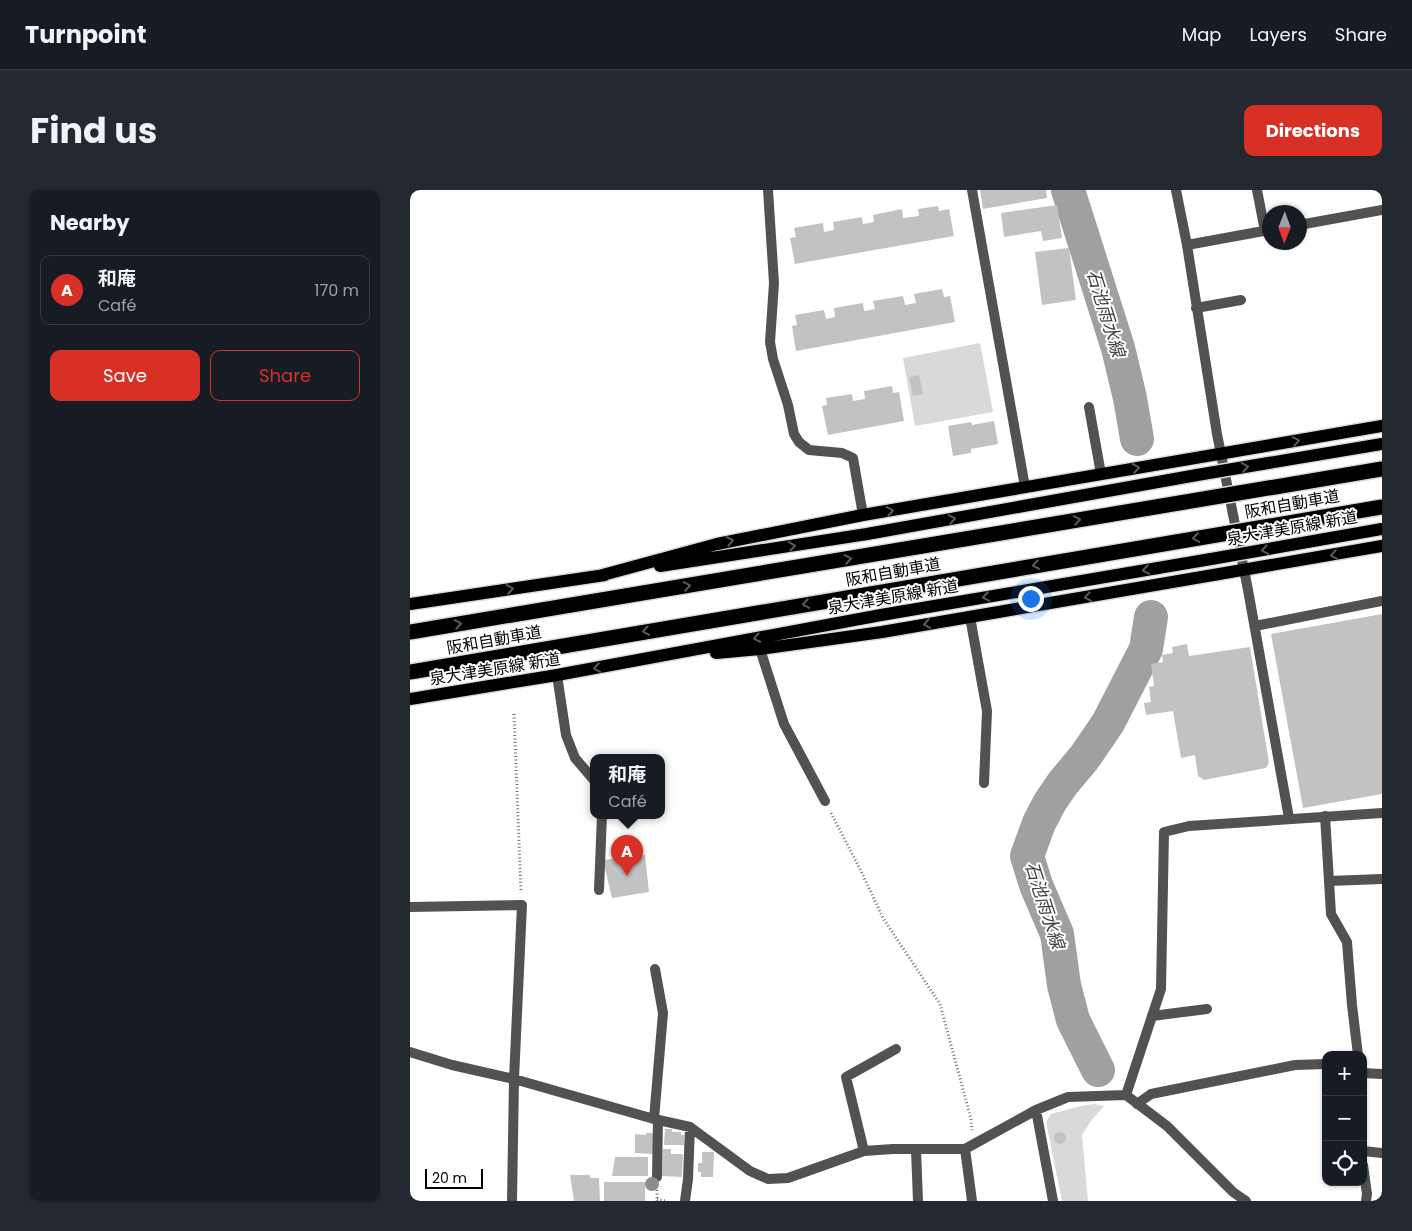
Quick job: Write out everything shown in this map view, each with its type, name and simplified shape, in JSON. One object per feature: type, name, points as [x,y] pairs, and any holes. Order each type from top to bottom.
[{"type":"highway","name":"阪和自動車道","points":[[410,632],[1382,469]]},
{"type":"highway","name":"阪和自動車道","points":[[410,672],[1382,506]]},
{"type":"main road","points":[[598,576],[717,544],[863,515],[1382,426]]},
{"type":"main road","points":[[410,604],[867,534],[1382,444]]},
{"type":"main road","name":"泉大津美原線 新道","points":[[410,699],[557,675],[881,615],[1382,529]]},
{"type":"main road","points":[[636,661],[760,649],[882,632],[1382,546]]},
{"type":"street","points":[[768,190],[774,283],[770,342],[794,434],[799,442],[809,450],[842,453],[853,458],[863,515]]},
{"type":"street","points":[[972,190],[1025,487]]},
{"type":"street","points":[[1176,190],[1289,818]]},
{"type":"street","points":[[1257,190],[1262,210]]},
{"type":"street","points":[[1307,224],[1382,210]]},
{"type":"street","points":[[1187,245],[1262,231]]},
{"type":"street","points":[[1196,308],[1241,300]]},
{"type":"street","points":[[1089,407],[1101,474]]},
{"type":"street","points":[[1255,626],[1382,602]]},
{"type":"street","points":[[970,617],[988,711],[984,783]]},
{"type":"street","points":[[760,649],[784,724],[825,801]]},
{"type":"street","points":[[557,675],[566,735],[575,758],[590,776]]},
{"type":"street","points":[[1126,1095],[1161,989],[1164,832],[1189,826],[1382,813]]},
{"type":"street","points":[[1325,816],[1331,914],[1347,942],[1358,1051]]},
{"type":"street","points":[[599,890],[602,819]]},
{"type":"street","points":[[1329,881],[1382,878]]},
{"type":"street","points":[[410,907],[522,905],[514,1079],[512,1201]]},
{"type":"street","points":[[655,969],[663,1013],[656,1119],[657,1177]]},
{"type":"street","points":[[1152,1016],[1207,1008]]},
{"type":"street","points":[[864,1152],[846,1076],[896,1049]]},
{"type":"street","points":[[410,1052],[452,1065],[514,1079],[656,1119],[690,1126],[750,1171],[768,1179],[788,1178],[864,1152],[893,1149],[916,1150],[969,1147],[1036,1110],[1068,1097],[1126,1095],[1167,1126],[1233,1192],[1246,1201]]},
{"type":"street","points":[[1137,1104],[1151,1094],[1295,1065],[1322,1064]]},
{"type":"street","points":[[1367,1074],[1382,1074]]},
{"type":"street","points":[[1036,1110],[1053,1201]]},
{"type":"street","points":[[685,1201],[688,1179],[690,1126]]},
{"type":"street","points":[[969,1147],[972,1201]]},
{"type":"street","points":[[916,1150],[918,1201]]},
{"type":"street","points":[[1367,1151],[1382,1153]]},
{"type":"street","points":[[1366,1186],[1366,1201]]},
{"type":"path","points":[[514,714],[522,905]]},
{"type":"path","points":[[825,801],[883,918],[940,1004],[971,1119],[969,1147]]},
{"type":"path","points":[[657,1199],[665,1201]]},
{"type":"shaded area","points":[[980,343],[993,412],[915,426],[903,358]]},
{"type":"shaded area","points":[[1094,1104],[1104,1106],[1082,1135],[1088,1201],[1062,1201],[1046,1122],[1051,1114]]},
{"type":"building","points":[[980,190],[1046,190],[1047,198],[983,209]]},
{"type":"building","points":[[1057,205],[1062,238],[1043,241],[1041,231],[1004,237],[1001,213]]},
{"type":"building","points":[[938,206],[939,211],[949,209],[954,236],[795,264],[790,238],[796,237],[794,228],[823,223],[824,232],[834,230],[833,222],[862,217],[863,224],[874,222],[873,215],[902,209],[903,218],[919,216],[918,209]]},
{"type":"building","points":[[1069,248],[1076,300],[1042,305],[1035,252]]},
{"type":"building","points":[[942,289],[944,297],[950,296],[955,322],[796,351],[792,326],[797,325],[795,315],[824,310],[826,319],[835,317],[834,308],[863,303],[864,311],[875,309],[873,301],[903,296],[905,305],[916,303],[914,294]]},
{"type":"building","points":[[919,375],[923,394],[913,396],[909,377]]},
{"type":"building","points":[[892,386],[893,393],[899,392],[904,421],[828,435],[822,406],[827,405],[826,398],[852,394],[853,401],[865,399],[864,391]]},
{"type":"building","points":[[994,421],[998,444],[971,449],[971,453],[953,456],[948,426],[971,422],[972,425]]},
{"type":"building","points":[[1382,614],[1382,794],[1303,808],[1271,634]]},
{"type":"building","points":[[1187,644],[1189,656],[1250,647],[1269,763],[1266,768],[1204,780],[1198,776],[1195,755],[1181,758],[1173,711],[1146,715],[1144,703],[1151,702],[1149,687],[1154,686],[1151,664],[1163,662],[1162,655],[1173,653],[1172,647]]},
{"type":"building","points":[[645,855],[649,892],[612,898],[603,860]]},
{"type":"building","points":[[665,1129],[672,1129],[672,1132],[681,1132],[681,1135],[684,1135],[684,1145],[664,1145]]},
{"type":"building","points":[[1058,1132],[1062,1132],[1066,1138],[1062,1144],[1058,1144],[1054,1140],[1054,1136]]},
{"type":"building","points":[[646,1133],[654,1133],[653,1154],[635,1153],[635,1134],[646,1135]]},
{"type":"building","points":[[663,1149],[671,1149],[671,1154],[683,1154],[682,1177],[662,1176]]},
{"type":"building","points":[[702,1152],[714,1152],[713,1177],[701,1177],[701,1172],[698,1172],[698,1163],[702,1163]]},
{"type":"building","points":[[615,1157],[648,1157],[648,1176],[612,1176]]},
{"type":"building","points":[[570,1175],[590,1175],[590,1178],[599,1178],[600,1201],[574,1201]]},
{"type":"building","points":[[604,1182],[645,1182],[645,1201],[604,1201]]},
{"type":"waterway","name":"石池雨水線","points":[[1068,190],[1118,348],[1130,398],[1137,439]]},
{"type":"waterway","name":"石池雨水線","points":[[1098,1070],[1073,1020],[1064,985],[1057,934],[1036,885],[1027,856],[1039,823],[1050,802],[1108,723],[1146,649],[1151,617]]},
{"type":"place","name":"和庵","points":[[627,876]]}]
